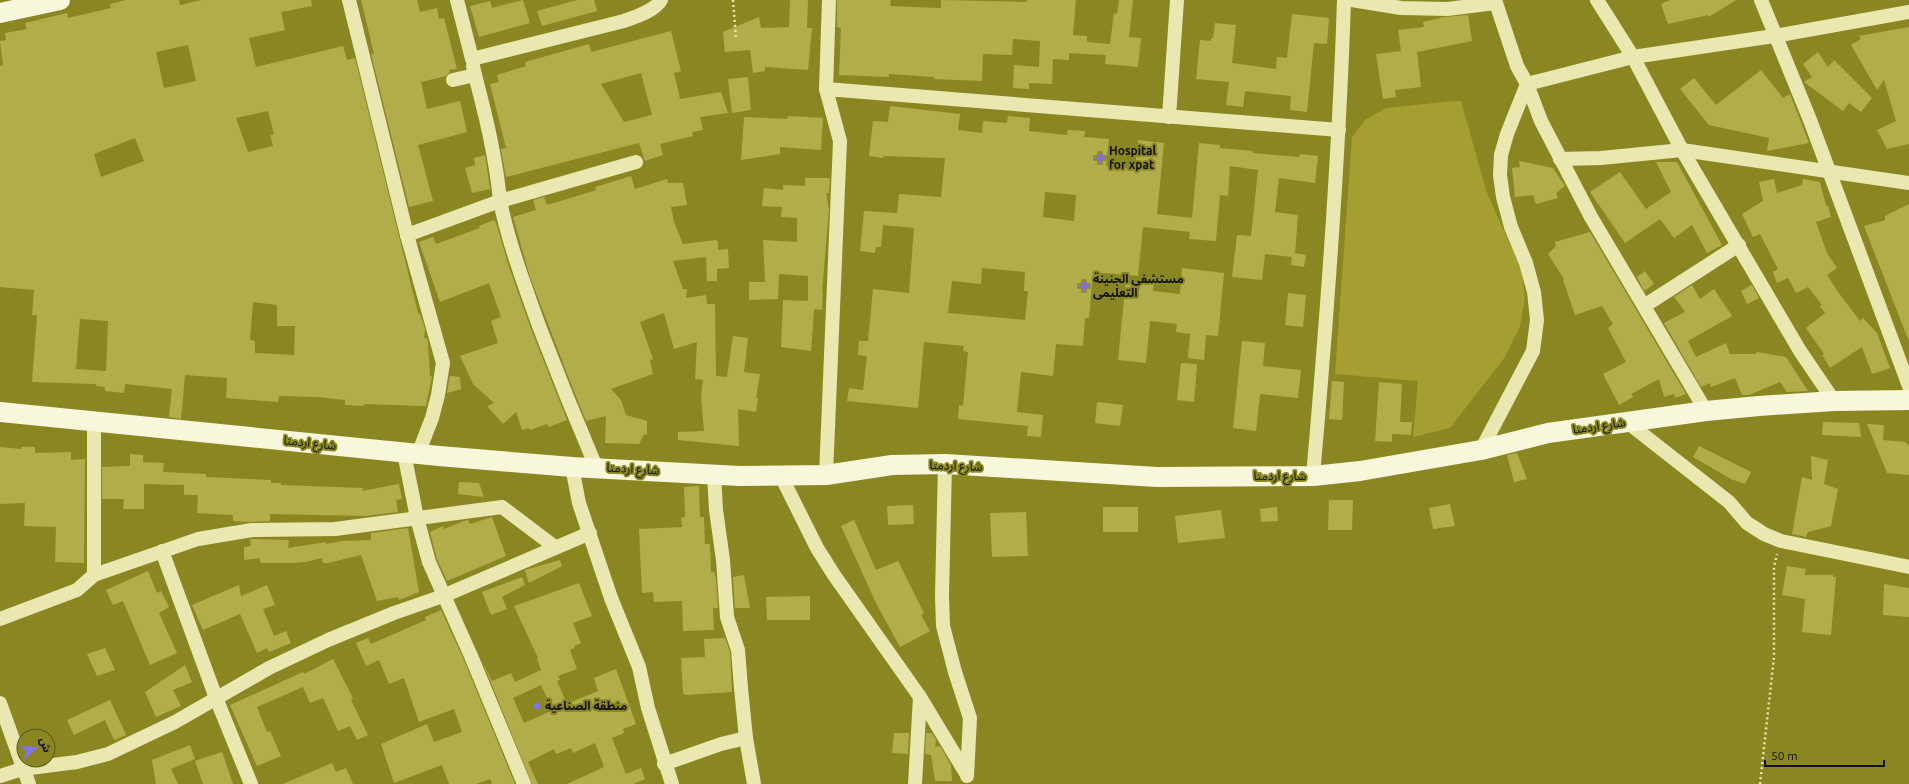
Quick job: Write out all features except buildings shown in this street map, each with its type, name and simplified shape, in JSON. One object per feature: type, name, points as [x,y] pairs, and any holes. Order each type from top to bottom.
[{"type":"main road","points":[[0,13],[55,1]]},
{"type":"main road","name":"شارع اردمتا","points":[[0,412],[411,453],[572,467],[714,474],[781,476],[826,475],[892,465],[945,464],[1158,476],[1313,476],[1406,465],[1481,450],[1548,433],[1706,411],[1834,401],[1909,400]]},
{"type":"street","points":[[349,0],[407,235],[443,363],[434,411],[411,453],[417,518],[428,562],[471,656],[524,784]]},
{"type":"street","points":[[456,0],[491,138],[498,174],[500,201],[507,236],[564,391],[596,467]]},
{"type":"street","points":[[472,59],[624,22],[659,4],[661,0]]},
{"type":"street","points":[[826,475],[840,141],[826,89],[829,0]]},
{"type":"street","points":[[1169,117],[1177,0]]},
{"type":"street","points":[[1313,476],[1330,278],[1339,130],[1344,0]]},
{"type":"street","points":[[1352,0],[1400,8],[1447,9],[1495,1],[1518,66],[1527,84],[1541,121],[1560,159],[1591,216],[1706,411]]},
{"type":"street","points":[[1597,0],[1633,57],[1682,150],[1800,351],[1834,401]]},
{"type":"street","points":[[1761,0],[1774,36],[1810,120],[1909,386]]},
{"type":"street","points":[[1527,84],[1633,57],[1774,36],[1909,12]]},
{"type":"street","points":[[453,80],[475,75]]},
{"type":"street","points":[[1481,450],[1533,350],[1537,320],[1534,292],[1526,264],[1511,227],[1503,197],[1500,175],[1501,155],[1507,134],[1527,84]]},
{"type":"street","points":[[826,89],[1339,130]]},
{"type":"street","points":[[1560,159],[1601,158],[1682,150],[1909,183]]},
{"type":"street","points":[[407,235],[500,201],[636,162]]},
{"type":"street","points":[[1644,306],[1739,245]]},
{"type":"street","points":[[94,422],[94,575]]},
{"type":"street","points":[[1627,422],[1729,502],[1747,523],[1764,534],[1780,541],[1909,567]]},
{"type":"street","points":[[945,464],[942,596],[943,626],[955,672],[970,718],[967,779]]},
{"type":"street","points":[[572,467],[580,503],[611,598],[639,667],[648,708],[664,764],[672,784]]},
{"type":"street","points":[[714,474],[716,510],[723,560],[727,616],[738,650],[740,688],[746,738],[754,784]]},
{"type":"street","points":[[781,476],[817,548],[834,575],[920,697],[967,779]]},
{"type":"street","points":[[0,619],[77,590],[94,575],[162,550],[198,539],[252,530],[335,529],[502,507],[555,547]]},
{"type":"street","points":[[0,776],[22,769],[77,762],[108,754],[175,722],[269,668],[328,640],[394,613],[443,596],[590,533]]},
{"type":"street","points":[[162,550],[216,698],[251,784]]},
{"type":"street","points":[[915,784],[920,697]]},
{"type":"street","points":[[0,703],[22,769],[29,784]]},
{"type":"street","points":[[664,764],[721,744],[746,738]]},
{"type":"path","points":[[733,0],[736,39]]},
{"type":"path","points":[[1760,784],[1774,657],[1774,566],[1780,541]]},
{"type":"shaded area","points":[[1461,101],[1487,193],[1522,271],[1525,298],[1520,326],[1505,357],[1450,428],[1413,437],[1418,381],[1335,374],[1352,137],[1365,120],[1386,108]]},
{"type":"place","name":"Hospital for xpat","points":[[1100,158]]},
{"type":"place","name":"مستشفي الجنينة التعليمى","points":[[1084,286]]},
{"type":"place","name":"منطقة الصناعية","points":[[537,706]]}]
